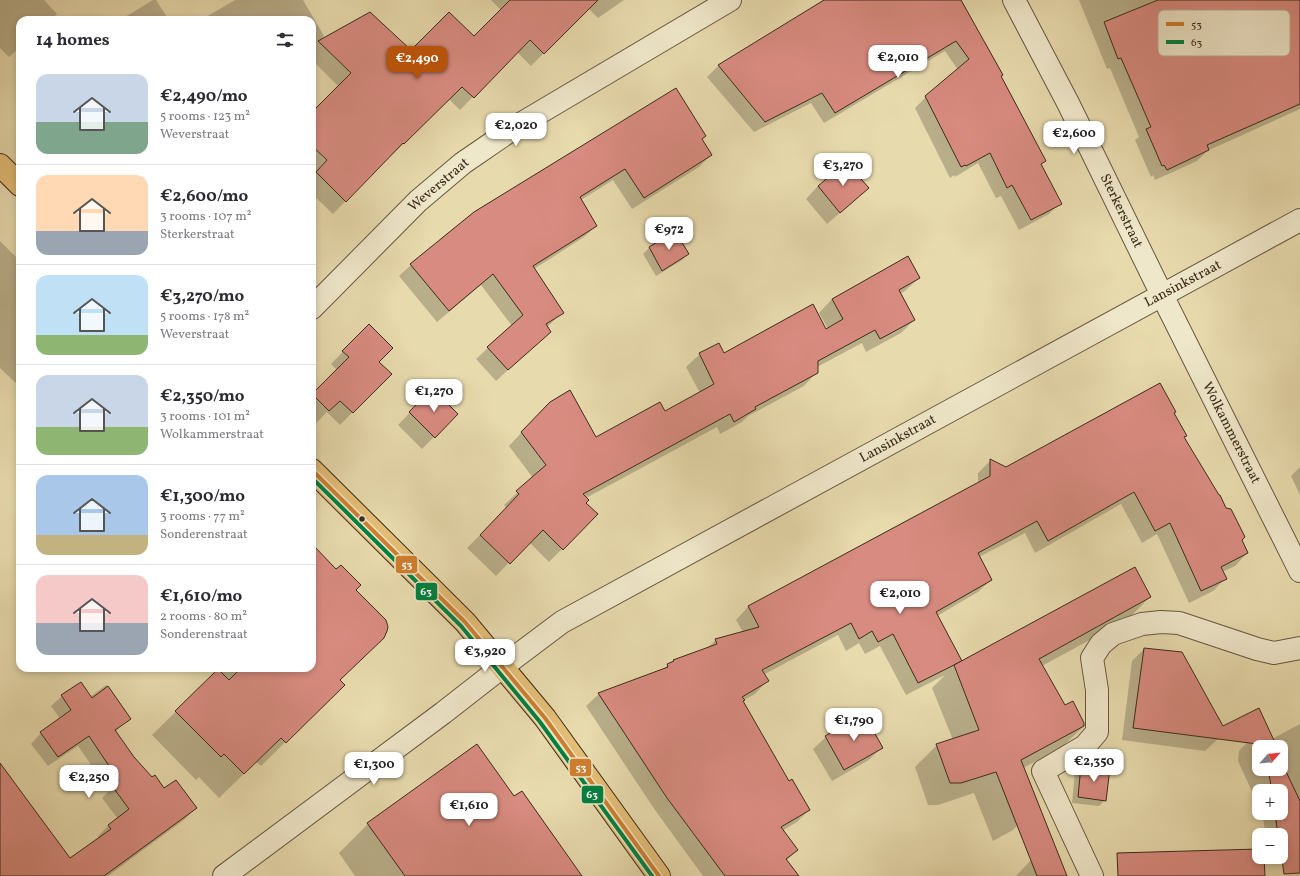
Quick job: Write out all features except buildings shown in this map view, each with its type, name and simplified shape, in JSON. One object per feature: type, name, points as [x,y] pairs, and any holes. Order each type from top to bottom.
[{"type":"main road","points":[[0,165],[16,180]]},
{"type":"main road","points":[[316,474],[465,622],[545,718],[659,876]]},
{"type":"street","name":"Weverstraat","points":[[316,304],[418,201],[463,163],[517,126],[730,0]]},
{"type":"street","name":"Sterkerstraat","points":[[1014,0],[1068,103],[1162,295]]},
{"type":"street","name":"Lansinkstraat","points":[[224,876],[443,713],[562,622],[1300,220]]},
{"type":"street","name":"Wolkammerstraat","points":[[1162,295],[1300,571]]},
{"type":"street","points":[[1092,876],[1044,771],[1085,746],[1097,732],[1097,690],[1092,658],[1101,644],[1113,634],[1142,624],[1161,622],[1179,623],[1274,653],[1300,648]]},
{"type":"transit line","name":"53","points":[[316,474],[465,622],[545,718],[659,876]]},
{"type":"transit line","name":"63","points":[[316,482],[461,626],[540,722],[652,876]]}]
